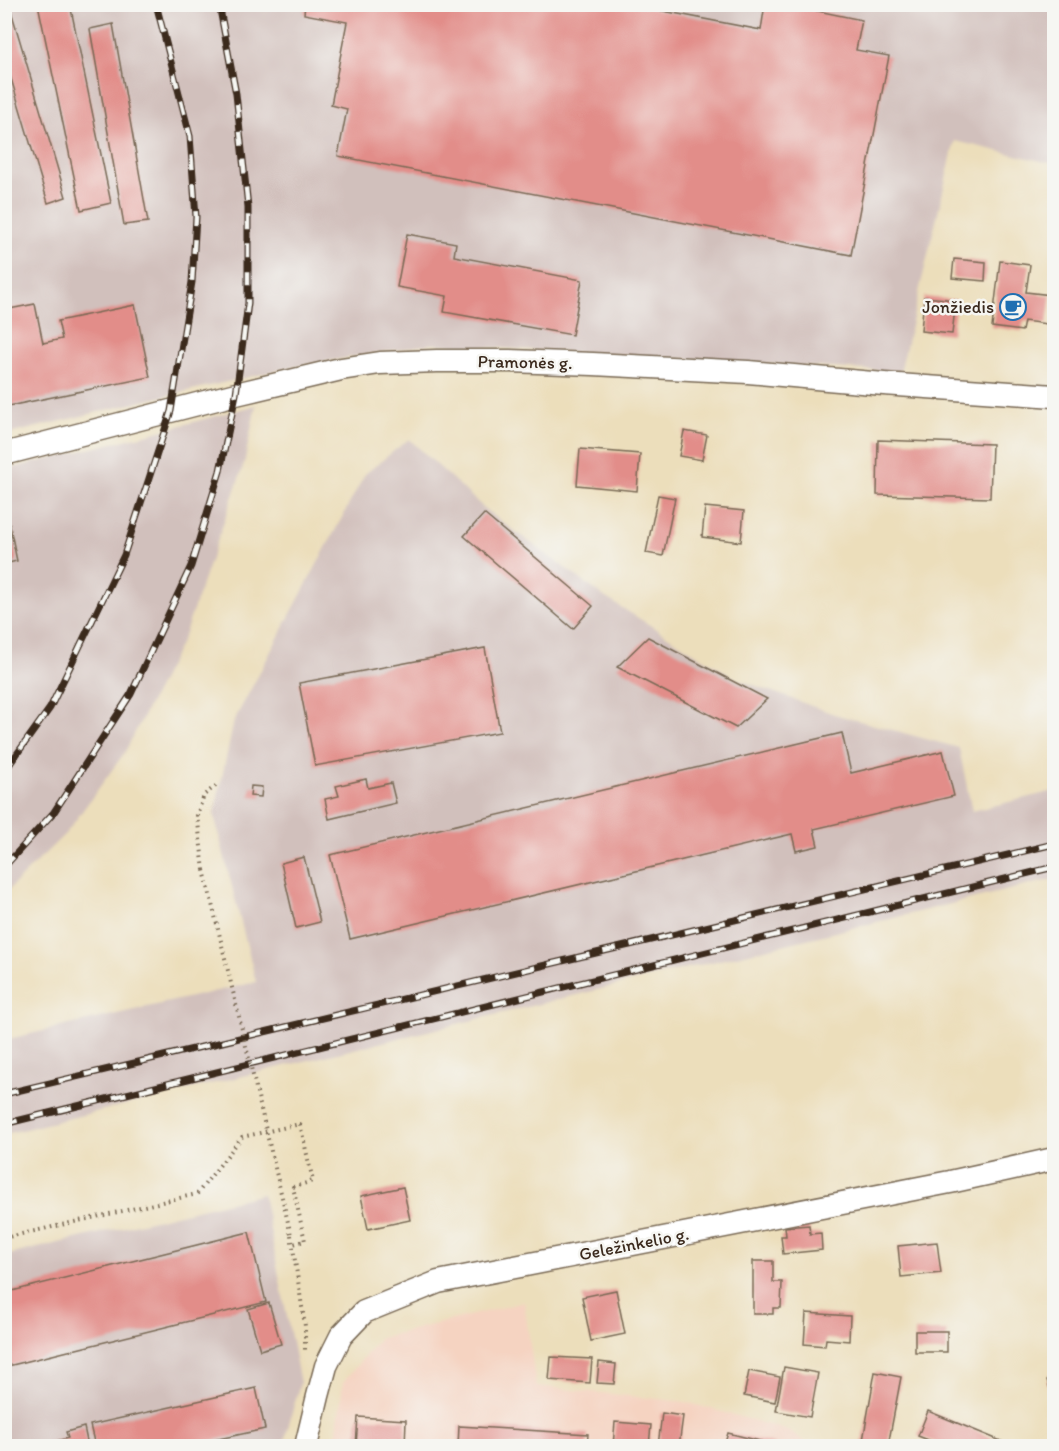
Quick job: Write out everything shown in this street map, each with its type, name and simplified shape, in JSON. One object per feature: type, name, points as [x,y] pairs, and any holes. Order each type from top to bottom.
[{"type":"street","name":"Pramonės g.","points":[[4,454],[236,394],[341,369],[380,363],[510,361],[593,364],[748,372],[1054,396]]},
{"type":"street","name":"Geležinkelio g.","points":[[306,1446],[326,1366],[341,1336],[364,1312],[438,1282],[950,1182],[1054,1159]]},
{"type":"path","points":[[218,785],[204,795],[197,815],[204,870],[293,1244],[305,1326],[304,1362]]},
{"type":"path","points":[[4,1238],[197,1194],[242,1137],[300,1124],[313,1181],[293,1187],[305,1241],[293,1244]]},
{"type":"shaded area","points":[[4,5],[1054,5],[1054,164],[955,141],[900,372],[431,344],[288,368],[5,435]]},
{"type":"shaded area","points":[[256,405],[244,464],[184,636],[125,752],[67,832],[5,893],[4,470]]},
{"type":"shaded area","points":[[409,439],[486,510],[606,598],[737,679],[834,714],[959,748],[972,811],[1054,791],[1054,879],[5,1134],[4,1040],[256,982],[214,815],[234,721],[365,474]]},
{"type":"shaded area","points":[[263,1194],[300,1383],[283,1446],[5,1446],[4,1256]]},
{"type":"shaded area","points":[[524,1302],[536,1386],[686,1402],[788,1430],[811,1446],[335,1446],[343,1382],[380,1338]]},
{"type":"building","points":[[4,4],[9,4],[66,197],[48,203],[4,55]]},
{"type":"building","points":[[38,4],[70,4],[111,203],[81,210]]},
{"type":"building","points":[[305,4],[627,4],[761,30],[765,4],[784,4],[862,20],[856,50],[889,56],[851,255],[338,156],[347,109],[331,105],[347,22],[304,14]]},
{"type":"building","points":[[113,24],[148,222],[124,225],[90,29]]},
{"type":"building","points":[[407,234],[456,243],[454,256],[582,280],[572,335],[444,312],[447,296],[397,287]]},
{"type":"building","points":[[954,259],[986,262],[985,281],[952,278]]},
{"type":"building","points":[[1000,261],[1030,265],[1026,292],[1051,295],[1047,324],[1024,321],[1022,331],[992,327]]},
{"type":"building","points":[[924,297],[956,300],[952,334],[921,331]]},
{"type":"building","points":[[35,304],[43,343],[62,339],[58,321],[135,305],[150,377],[4,407],[4,310]]},
{"type":"building","points":[[684,431],[707,435],[702,460],[679,456]]},
{"type":"building","points":[[878,440],[992,444],[990,498],[877,495]]},
{"type":"building","points":[[580,449],[640,454],[637,491],[577,485]]},
{"type":"building","points":[[658,495],[675,498],[663,556],[646,553]]},
{"type":"building","points":[[705,507],[744,511],[741,542],[702,537]]},
{"type":"building","points":[[4,512],[7,512],[17,561],[4,564]]},
{"type":"building","points":[[484,514],[593,606],[573,629],[464,536]]},
{"type":"building","points":[[648,637],[767,699],[736,728],[617,667]]},
{"type":"building","points":[[485,648],[500,732],[315,766],[299,683]]},
{"type":"building","points":[[842,733],[851,773],[943,751],[954,796],[814,829],[818,846],[796,851],[792,834],[350,939],[330,855]]},
{"type":"building","points":[[366,779],[368,788],[391,783],[396,803],[329,819],[325,799],[339,796],[336,786]]},
{"type":"building","points":[[251,786],[262,787],[261,797],[250,796]]},
{"type":"building","points":[[304,857],[320,922],[296,928],[281,863]]},
{"type":"building","points":[[403,1187],[410,1220],[368,1229],[361,1196]]},
{"type":"building","points":[[809,1225],[810,1234],[821,1233],[822,1250],[783,1254],[781,1236],[786,1236],[785,1227]]},
{"type":"building","points":[[249,1232],[266,1302],[4,1367],[4,1293]]},
{"type":"building","points":[[937,1242],[941,1273],[901,1277],[898,1246]]},
{"type":"building","points":[[753,1261],[773,1261],[773,1282],[782,1282],[781,1308],[773,1308],[773,1314],[753,1314]]},
{"type":"building","points":[[616,1290],[625,1334],[591,1341],[582,1297]]},
{"type":"building","points":[[269,1303],[281,1344],[260,1350],[248,1309]]},
{"type":"building","points":[[806,1313],[850,1316],[849,1341],[826,1339],[825,1346],[804,1344]]},
{"type":"building","points":[[915,1331],[947,1331],[947,1352],[915,1352]]},
{"type":"building","points":[[551,1357],[592,1359],[590,1383],[549,1380]]},
{"type":"building","points":[[599,1362],[616,1364],[614,1384],[597,1383]]},
{"type":"building","points":[[784,1367],[818,1373],[810,1417],[776,1411]]},
{"type":"building","points":[[749,1371],[780,1377],[775,1402],[744,1396]]},
{"type":"building","points":[[875,1372],[901,1377],[888,1446],[862,1446]]},
{"type":"building","points":[[1054,1378],[1054,1401],[1047,1380]]},
{"type":"building","points":[[256,1388],[265,1429],[186,1446],[95,1446],[90,1425]]},
{"type":"building","points":[[928,1411],[1013,1446],[944,1446],[918,1436]]},
{"type":"building","points":[[662,1413],[683,1416],[679,1446],[658,1446]]},
{"type":"building","points":[[358,1417],[406,1420],[405,1446],[356,1446]]},
{"type":"building","points":[[615,1422],[651,1425],[649,1446],[613,1446]]},
{"type":"building","points":[[459,1426],[588,1434],[587,1446],[458,1446]]},
{"type":"building","points":[[84,1427],[88,1446],[37,1446],[68,1438],[66,1432]]},
{"type":"building","points":[[728,1433],[780,1446],[724,1446]]},
{"type":"railway","points":[[4,772],[50,708],[124,555],[171,411],[192,282],[196,217],[190,136],[156,4]]},
{"type":"railway","points":[[4,867],[54,812],[131,694],[191,566],[220,471],[236,394],[248,303],[248,207],[236,94],[219,4]]},
{"type":"railway","points":[[4,1094],[1054,844]]},
{"type":"railway","points":[[4,1124],[1054,867]]},
{"type":"place","name":"Jonžiedis","points":[[1013,307]]}]
